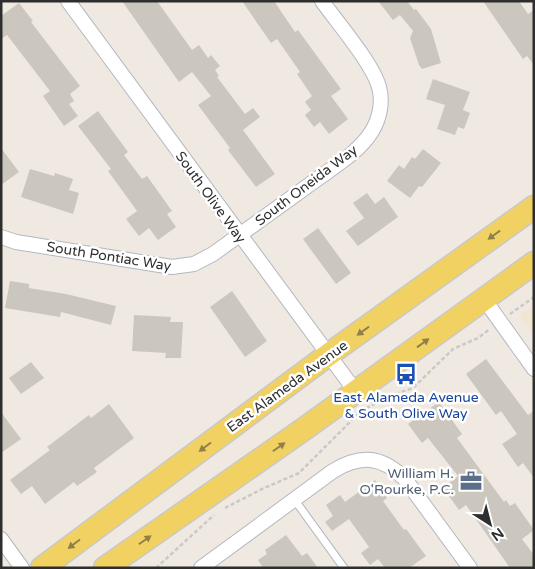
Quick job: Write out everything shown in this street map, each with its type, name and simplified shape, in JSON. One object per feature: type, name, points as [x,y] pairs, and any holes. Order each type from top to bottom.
[{"type":"main road","name":"East Alameda Avenue","points":[[42,568],[328,355],[534,207]]},
{"type":"main road","points":[[105,568],[356,392],[534,263]]},
{"type":"street","name":"South Olive Way","points":[[68,1],[356,392]]},
{"type":"street","name":"South Oneida Way","points":[[239,235],[358,147],[372,131],[379,115],[379,88],[375,77],[322,1]]},
{"type":"street","name":"South Pontiac Way","points":[[1,237],[16,242],[158,266],[179,267],[200,261],[239,235]]},
{"type":"street","points":[[484,299],[534,369]]},
{"type":"street","points":[[210,565],[342,465],[366,459],[384,463],[395,469],[405,479],[470,568]]},
{"type":"street","points":[[1,539],[22,568]]},
{"type":"lane","points":[[294,500],[344,568]]},
{"type":"path","points":[[512,313],[534,297]]},
{"type":"path","points":[[156,568],[218,511],[299,473],[362,411],[390,396],[413,388],[454,349],[478,338],[491,328]]},
{"type":"shaded area","points":[[534,305],[534,335],[519,315]]},
{"type":"building","points":[[122,1],[157,1],[192,50],[199,45],[208,58],[211,55],[220,66],[215,70],[219,76],[217,77],[245,114],[253,108],[260,117],[243,130],[275,174],[256,187],[198,105],[211,96],[192,72],[179,82]]},
{"type":"building","points":[[242,1],[274,1],[295,32],[298,30],[341,89],[331,96],[348,119],[329,134],[320,122],[314,127],[305,115],[311,110],[305,102],[312,96],[297,74],[300,72],[277,39],[271,43]]},
{"type":"building","points":[[378,1],[407,1],[414,10],[416,9],[431,29],[441,63],[422,69],[410,38],[413,31],[400,15],[393,20]]},
{"type":"building","points":[[483,1],[519,1],[528,14],[534,10],[534,65],[527,56],[523,59]]},
{"type":"building","points":[[19,3],[33,21],[31,22],[80,86],[70,94],[74,101],[69,104],[78,116],[64,126],[43,96],[50,91],[7,35],[1,39],[1,16]]},
{"type":"building","points":[[433,79],[470,92],[463,110],[470,113],[464,129],[458,127],[455,135],[437,129],[445,105],[426,99]]},
{"type":"building","points":[[98,111],[128,152],[124,155],[142,179],[147,176],[172,211],[167,214],[176,227],[158,240],[149,228],[139,236],[126,219],[137,211],[108,171],[111,169],[78,126]]},
{"type":"building","points":[[1,148],[19,172],[1,185]]},
{"type":"building","points":[[423,149],[441,163],[422,187],[419,186],[410,198],[387,181],[399,165],[404,169],[412,157],[415,159]]},
{"type":"building","points":[[30,169],[54,176],[55,173],[73,179],[69,190],[79,193],[73,214],[21,197]]},
{"type":"building","points":[[367,193],[375,204],[384,197],[398,217],[358,246],[346,231],[364,218],[353,203]]},
{"type":"building","points":[[318,228],[351,273],[336,284],[303,239]]},
{"type":"building","points":[[10,281],[29,284],[29,288],[66,294],[116,306],[111,325],[61,312],[60,317],[5,308]]},
{"type":"building","points":[[232,291],[267,341],[245,357],[210,307]]},
{"type":"building","points":[[134,315],[171,317],[170,322],[183,322],[181,358],[165,358],[166,353],[132,351]]},
{"type":"building","points":[[486,359],[528,415],[534,411],[534,478],[523,463],[518,467],[502,444],[517,434],[501,411],[496,415],[466,374]]},
{"type":"building","points":[[31,362],[44,378],[21,394],[9,378]]},
{"type":"building","points":[[439,402],[462,434],[457,438],[504,502],[506,500],[510,506],[515,503],[534,530],[522,539],[534,555],[534,568],[510,568],[466,505],[459,510],[443,488],[458,476],[428,438],[422,443],[408,424]]},
{"type":"building","points":[[109,404],[134,438],[94,468],[97,472],[77,486],[74,482],[45,504],[32,486],[21,494],[10,480],[50,450],[47,447],[89,415],[91,418]]},
{"type":"building","points":[[1,412],[21,439],[1,453]]},
{"type":"building","points":[[375,480],[387,498],[383,501],[426,556],[409,568],[385,568],[378,559],[370,565],[361,553],[369,547],[349,519],[332,531],[325,522],[333,516],[326,505],[340,495],[345,502]]},
{"type":"building","points":[[286,535],[302,556],[307,553],[318,568],[263,568],[258,560],[267,554],[265,550]]},
{"type":"place","name":"East Alameda Avenue & South Olive Way","points":[[406,374]]},
{"type":"place","name":"William H. O'Rourke, P.C.","points":[[471,481]]}]
